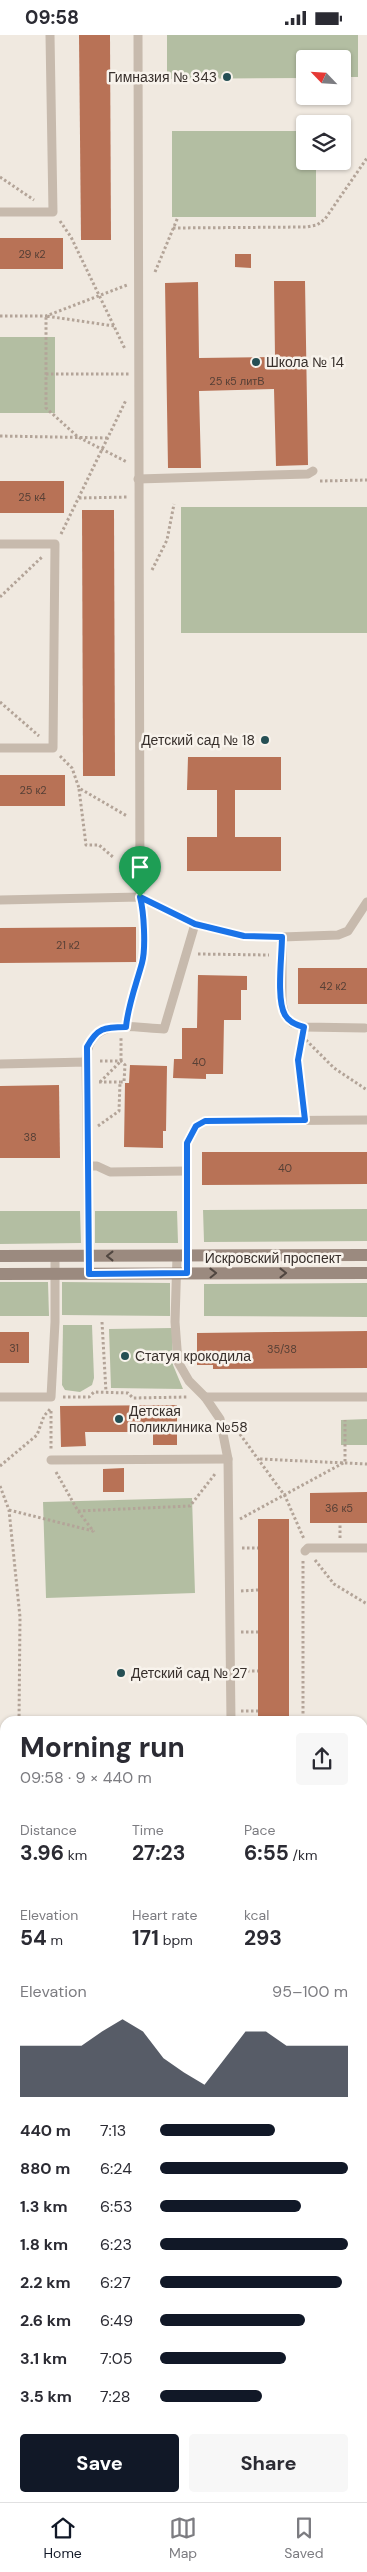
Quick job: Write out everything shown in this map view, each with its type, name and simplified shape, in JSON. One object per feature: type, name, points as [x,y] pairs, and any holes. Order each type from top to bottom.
[{"type":"street","name":"Искровский проспект","points":[[0,1256],[367,1255]]},
{"type":"street","name":"Искровский проспект","points":[[0,1274],[367,1273]]},
{"type":"lane","points":[[0,212],[53,212],[50,35]]},
{"type":"lane","points":[[138,35],[140,897]]},
{"type":"lane","points":[[138,479],[310,473]]},
{"type":"lane","points":[[0,545],[55,544],[53,748],[0,749]]},
{"type":"lane","points":[[0,900],[140,897],[195,924],[244,936],[282,937],[343,933],[348,931],[367,902]]},
{"type":"lane","points":[[89,1274],[87,1047],[94,1035],[106,1028],[164,1029],[195,924]]},
{"type":"lane","points":[[282,937],[282,1003],[284,1015],[292,1023],[304,1027],[365,1028]]},
{"type":"lane","points":[[0,1064],[86,1061]]},
{"type":"lane","points":[[231,1716],[228,1459],[220,1419],[205,1397],[189,1381],[178,1363],[175,1322],[182,1273],[187,1143],[190,1133],[196,1126],[205,1121],[367,1120]]},
{"type":"lane","points":[[88,1166],[97,1166],[110,1172],[187,1171]]},
{"type":"lane","points":[[0,1397],[51,1397],[55,1256]]},
{"type":"lane","points":[[205,1397],[367,1397]]},
{"type":"lane","points":[[51,1460],[228,1459]]},
{"type":"lane","points":[[306,1549],[367,1548]]},
{"type":"path","points":[[174,228],[307,227],[316,225],[325,219],[367,158]]},
{"type":"path","points":[[0,177],[53,212],[71,237],[126,350]]},
{"type":"path","points":[[155,272],[178,217]]},
{"type":"path","points":[[46,316],[131,283],[139,272]]},
{"type":"path","points":[[0,316],[46,316],[114,326]]},
{"type":"path","points":[[46,316],[46,409],[78,437],[138,467]]},
{"type":"path","points":[[46,374],[121,374]]},
{"type":"path","points":[[0,597],[55,544],[103,450],[126,398]]},
{"type":"path","points":[[0,436],[108,438]]},
{"type":"path","points":[[310,473],[318,481],[367,480]]},
{"type":"path","points":[[79,498],[138,497]]},
{"type":"path","points":[[138,585],[145,585],[167,540],[174,504]]},
{"type":"path","points":[[0,702],[53,748],[72,768],[79,788],[86,845],[99,845],[113,857]]},
{"type":"path","points":[[79,788],[140,823]]},
{"type":"path","points":[[86,1081],[124,1082],[124,1065],[121,1061],[123,1027],[143,961],[143,906],[140,897]]},
{"type":"path","points":[[186,954],[272,955]]},
{"type":"path","points":[[305,1120],[298,1060],[303,1037],[334,1068],[367,1090]]},
{"type":"path","points":[[86,1061],[121,1061]]},
{"type":"path","points":[[100,1081],[121,1061]]},
{"type":"path","points":[[87,1133],[120,1111],[120,1082]]},
{"type":"path","points":[[102,1322],[106,1392]]},
{"type":"path","points":[[0,1466],[37,1435],[44,1416],[51,1410],[51,1397],[90,1397],[94,1392],[106,1392],[128,1393],[133,1398],[205,1397]]},
{"type":"path","points":[[345,1420],[345,1462]]},
{"type":"path","points":[[243,1437],[285,1496],[298,1524]]},
{"type":"path","points":[[259,1459],[367,1464]]},
{"type":"path","points":[[230,1524],[345,1462]]},
{"type":"path","points":[[0,1486],[9,1511],[20,1617],[19,1716]]},
{"type":"path","points":[[78,1511],[190,1506],[200,1493]]},
{"type":"path","points":[[9,1511],[94,1532]]},
{"type":"path","points":[[230,1548],[258,1548]]},
{"type":"path","points":[[306,1549],[334,1584],[367,1604]]},
{"type":"path","points":[[303,1716],[306,1549]]},
{"type":"path","points":[[230,1591],[258,1590]]},
{"type":"green space","points":[[167,35],[358,35],[358,77],[351,77],[351,50],[296,50],[296,78],[167,79]]},
{"type":"green space","points":[[172,131],[296,131],[296,170],[316,170],[316,217],[172,217]]},
{"type":"green space","points":[[0,337],[55,337],[55,413],[0,413]]},
{"type":"green space","points":[[181,507],[367,507],[367,633],[181,633]]},
{"type":"green space","points":[[367,1209],[367,1241],[204,1242],[203,1210]]},
{"type":"green space","points":[[0,1211],[80,1211],[81,1243],[0,1244]]},
{"type":"green space","points":[[95,1211],[177,1211],[178,1243],[95,1243]]},
{"type":"green space","points":[[0,1282],[48,1282],[49,1316],[0,1316]]},
{"type":"green space","points":[[62,1282],[170,1283],[170,1316],[62,1315]]},
{"type":"green space","points":[[367,1283],[367,1317],[204,1316],[204,1284]]},
{"type":"green space","points":[[63,1325],[92,1325],[94,1378],[92,1385],[80,1392],[65,1390],[62,1385]]},
{"type":"green space","points":[[172,1328],[173,1365],[183,1389],[111,1388],[109,1329]]},
{"type":"green space","points":[[367,1419],[367,1445],[341,1445],[341,1420]]},
{"type":"green space","points":[[192,1498],[195,1593],[46,1598],[43,1502]]},
{"type":"building","points":[[79,35],[110,35],[111,240],[81,240]]},
{"type":"building","points":[[0,238],[63,238],[63,269],[0,269]]},
{"type":"building","points":[[235,254],[251,254],[251,268],[235,267]]},
{"type":"building","points":[[274,281],[305,281],[308,465],[276,466],[274,389],[199,391],[201,468],[168,468],[165,283],[198,282],[199,358],[275,357]]},
{"type":"building","points":[[0,481],[64,481],[64,513],[0,513]]},
{"type":"building","points":[[82,510],[114,510],[115,776],[83,776]]},
{"type":"building","points":[[188,757],[281,757],[281,790],[235,790],[235,837],[281,837],[281,871],[187,871],[187,837],[217,837],[217,790],[187,790]]},
{"type":"building","points":[[0,775],[65,775],[65,806],[0,806]]},
{"type":"building","points":[[136,927],[136,962],[0,963],[0,928]]},
{"type":"building","points":[[298,968],[367,968],[367,1004],[298,1004]]},
{"type":"building","points":[[198,975],[247,976],[247,990],[241,990],[241,1020],[224,1020],[223,1074],[206,1074],[206,1079],[173,1078],[174,1059],[182,1059],[182,1028],[197,1028]]},
{"type":"building","points":[[130,1065],[167,1066],[166,1131],[163,1131],[163,1148],[124,1147],[125,1083],[129,1083]]},
{"type":"building","points":[[59,1085],[60,1158],[0,1158],[0,1086]]},
{"type":"building","points":[[202,1152],[367,1152],[367,1184],[202,1185]]},
{"type":"building","points":[[367,1331],[367,1368],[213,1369],[213,1365],[197,1365],[197,1333]]},
{"type":"building","points":[[0,1332],[29,1332],[29,1363],[0,1363]]},
{"type":"building","name":"Детская поликлиника №58","points":[[177,1405],[177,1445],[153,1445],[153,1432],[85,1432],[86,1446],[61,1447],[60,1406]]},
{"type":"building","points":[[124,1468],[124,1492],[103,1492],[103,1469]]},
{"type":"building","points":[[367,1492],[367,1523],[310,1523],[310,1493]]},
{"type":"building","points":[[258,1519],[289,1519],[289,1716],[258,1716]]},
{"type":"place","name":"Гимназия № 343","points":[[227,77]]},
{"type":"place","name":"Школа № 14","points":[[256,362]]},
{"type":"place","name":"Детский сад № 18","points":[[265,740]]},
{"type":"place","name":"Статуя крокодила","points":[[125,1356]]},
{"type":"place","name":"Детская поликлиника №58","points":[[119,1419]]},
{"type":"place","name":"Детский сад № 27","points":[[121,1673]]},
{"type":"route","points":[[140,897],[195,924],[244,936],[282,937],[282,1003],[284,1015],[292,1023],[304,1027],[298,1060],[305,1120],[205,1121],[196,1126],[190,1133],[187,1143],[187,1273],[89,1274],[87,1047],[94,1035],[106,1028],[126,1027],[127,1011],[143,961],[143,906],[140,897]]}]
